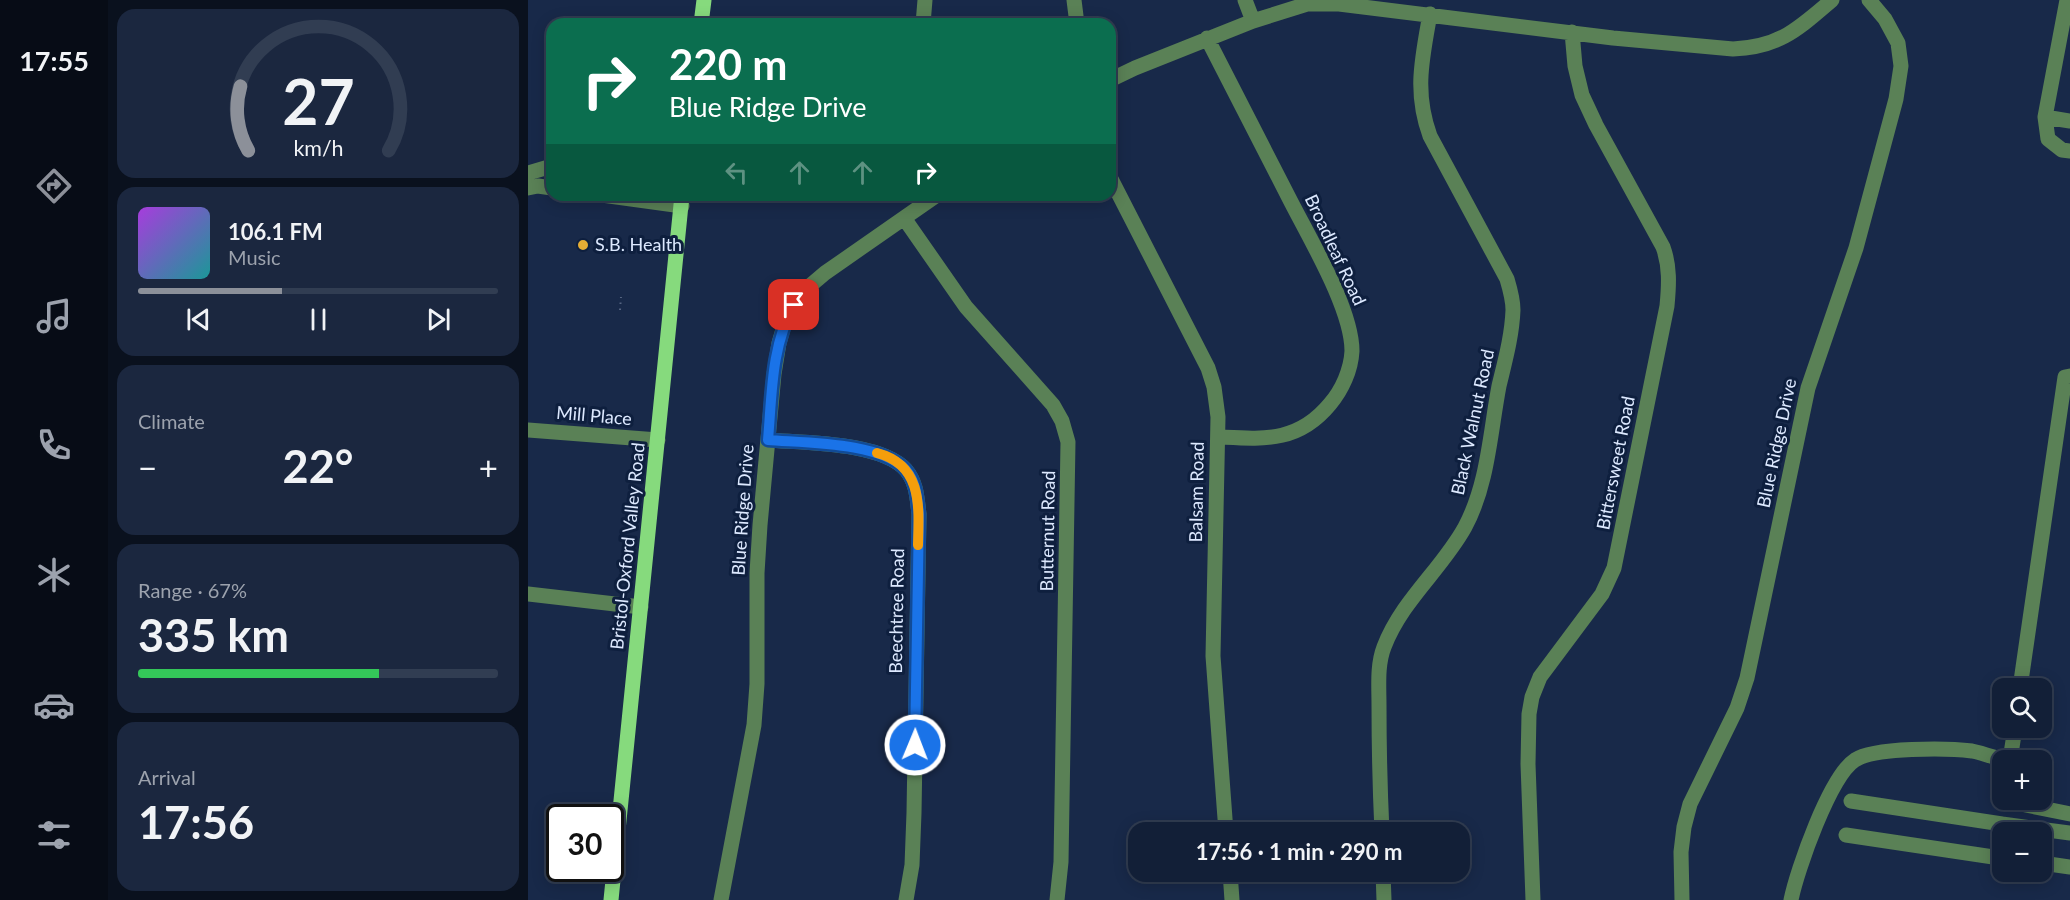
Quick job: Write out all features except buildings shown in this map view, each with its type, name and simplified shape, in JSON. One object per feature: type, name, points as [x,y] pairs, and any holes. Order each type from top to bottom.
[{"type":"main road","points":[[702,18],[704,0]]},
{"type":"main road","name":"Bristol-Oxford Valley Road","points":[[611,900],[682,201]]},
{"type":"street","points":[[924,18],[925,0]]},
{"type":"street","points":[[1074,0],[1076,18]]},
{"type":"street","points":[[1245,0],[1253,21]]},
{"type":"street","points":[[1116,77],[1207,38],[1306,4],[1320,3],[1430,14],[1675,44],[1746,48],[1786,37],[1832,0]]},
{"type":"street","name":"Blue Ridge Drive","points":[[1682,900],[1681,852],[1684,826],[1690,804],[1737,708],[1747,678],[1808,388],[1856,248],[1896,99],[1901,66],[1898,43],[1885,19],[1869,0]]},
{"type":"street","points":[[2067,0],[2045,117],[2048,140],[2062,150],[2070,151]]},
{"type":"street","name":"Black Walnut Road","points":[[1382,822],[1379,686],[1383,648],[1393,627],[1413,596],[1452,546],[1475,507],[1507,355],[1513,310],[1507,279],[1425,125],[1419,78],[1430,14]]},
{"type":"street","name":"Bittersweet Road","points":[[1533,900],[1528,764],[1529,714],[1532,698],[1540,678],[1602,594],[1614,568],[1667,306],[1669,286],[1663,247],[1582,95],[1575,66],[1572,32]]},
{"type":"street","name":"Broadleaf Road","points":[[1207,38],[1345,313],[1352,351],[1344,383],[1335,399],[1305,427],[1282,436],[1261,439],[1218,437]]},
{"type":"street","points":[[2045,117],[2070,121]]},
{"type":"street","points":[[528,173],[546,168]]},
{"type":"street","points":[[528,188],[546,187]]},
{"type":"street","name":"Balsam Road","points":[[1116,189],[1208,368],[1214,387],[1218,437],[1213,656],[1225,822]]},
{"type":"street","name":"Blue Ridge Drive","points":[[722,900],[724,876],[754,725],[757,684],[757,573],[774,374],[786,319],[805,290],[825,273],[929,201]]},
{"type":"street","name":"Butternut Road","points":[[904,218],[966,307],[1053,405],[1062,421],[1068,442],[1061,862],[1057,900]]},
{"type":"street","points":[[2021,678],[2065,376],[2070,376]]},
{"type":"street","name":"Mill Place","points":[[528,430],[658,440]]},
{"type":"street","name":"Beechtree Road","points":[[768,440],[842,447],[885,455],[895,460],[907,471],[914,482],[919,514],[914,813],[912,865],[906,900]]},
{"type":"street","points":[[528,594],[641,607]]},
{"type":"street","points":[[1791,900],[1794,884],[1825,804],[1838,779],[1855,760],[1885,751],[1938,749],[1973,751],[1992,757]]},
{"type":"street","points":[[1851,801],[1992,822]]},
{"type":"street","points":[[2050,810],[2070,814]]},
{"type":"street","points":[[2052,831],[2070,833]]},
{"type":"street","points":[[1846,835],[1992,857]]},
{"type":"street","points":[[2052,864],[2070,867]]},
{"type":"street","points":[[1231,882],[1232,900]]},
{"type":"street","points":[[1383,882],[1384,900]]},
{"type":"path","points":[[620,310],[621,297]]},
{"type":"slow traffic","points":[[877,453],[895,460],[907,471],[914,482],[919,514],[918,545]]},
{"type":"place","name":"S.B. Health","points":[[583,245]]},
{"type":"route","points":[[794,305],[786,319],[779,343],[768,440],[861,449],[885,455],[895,460],[907,471],[914,482],[919,514],[915,745]]}]
